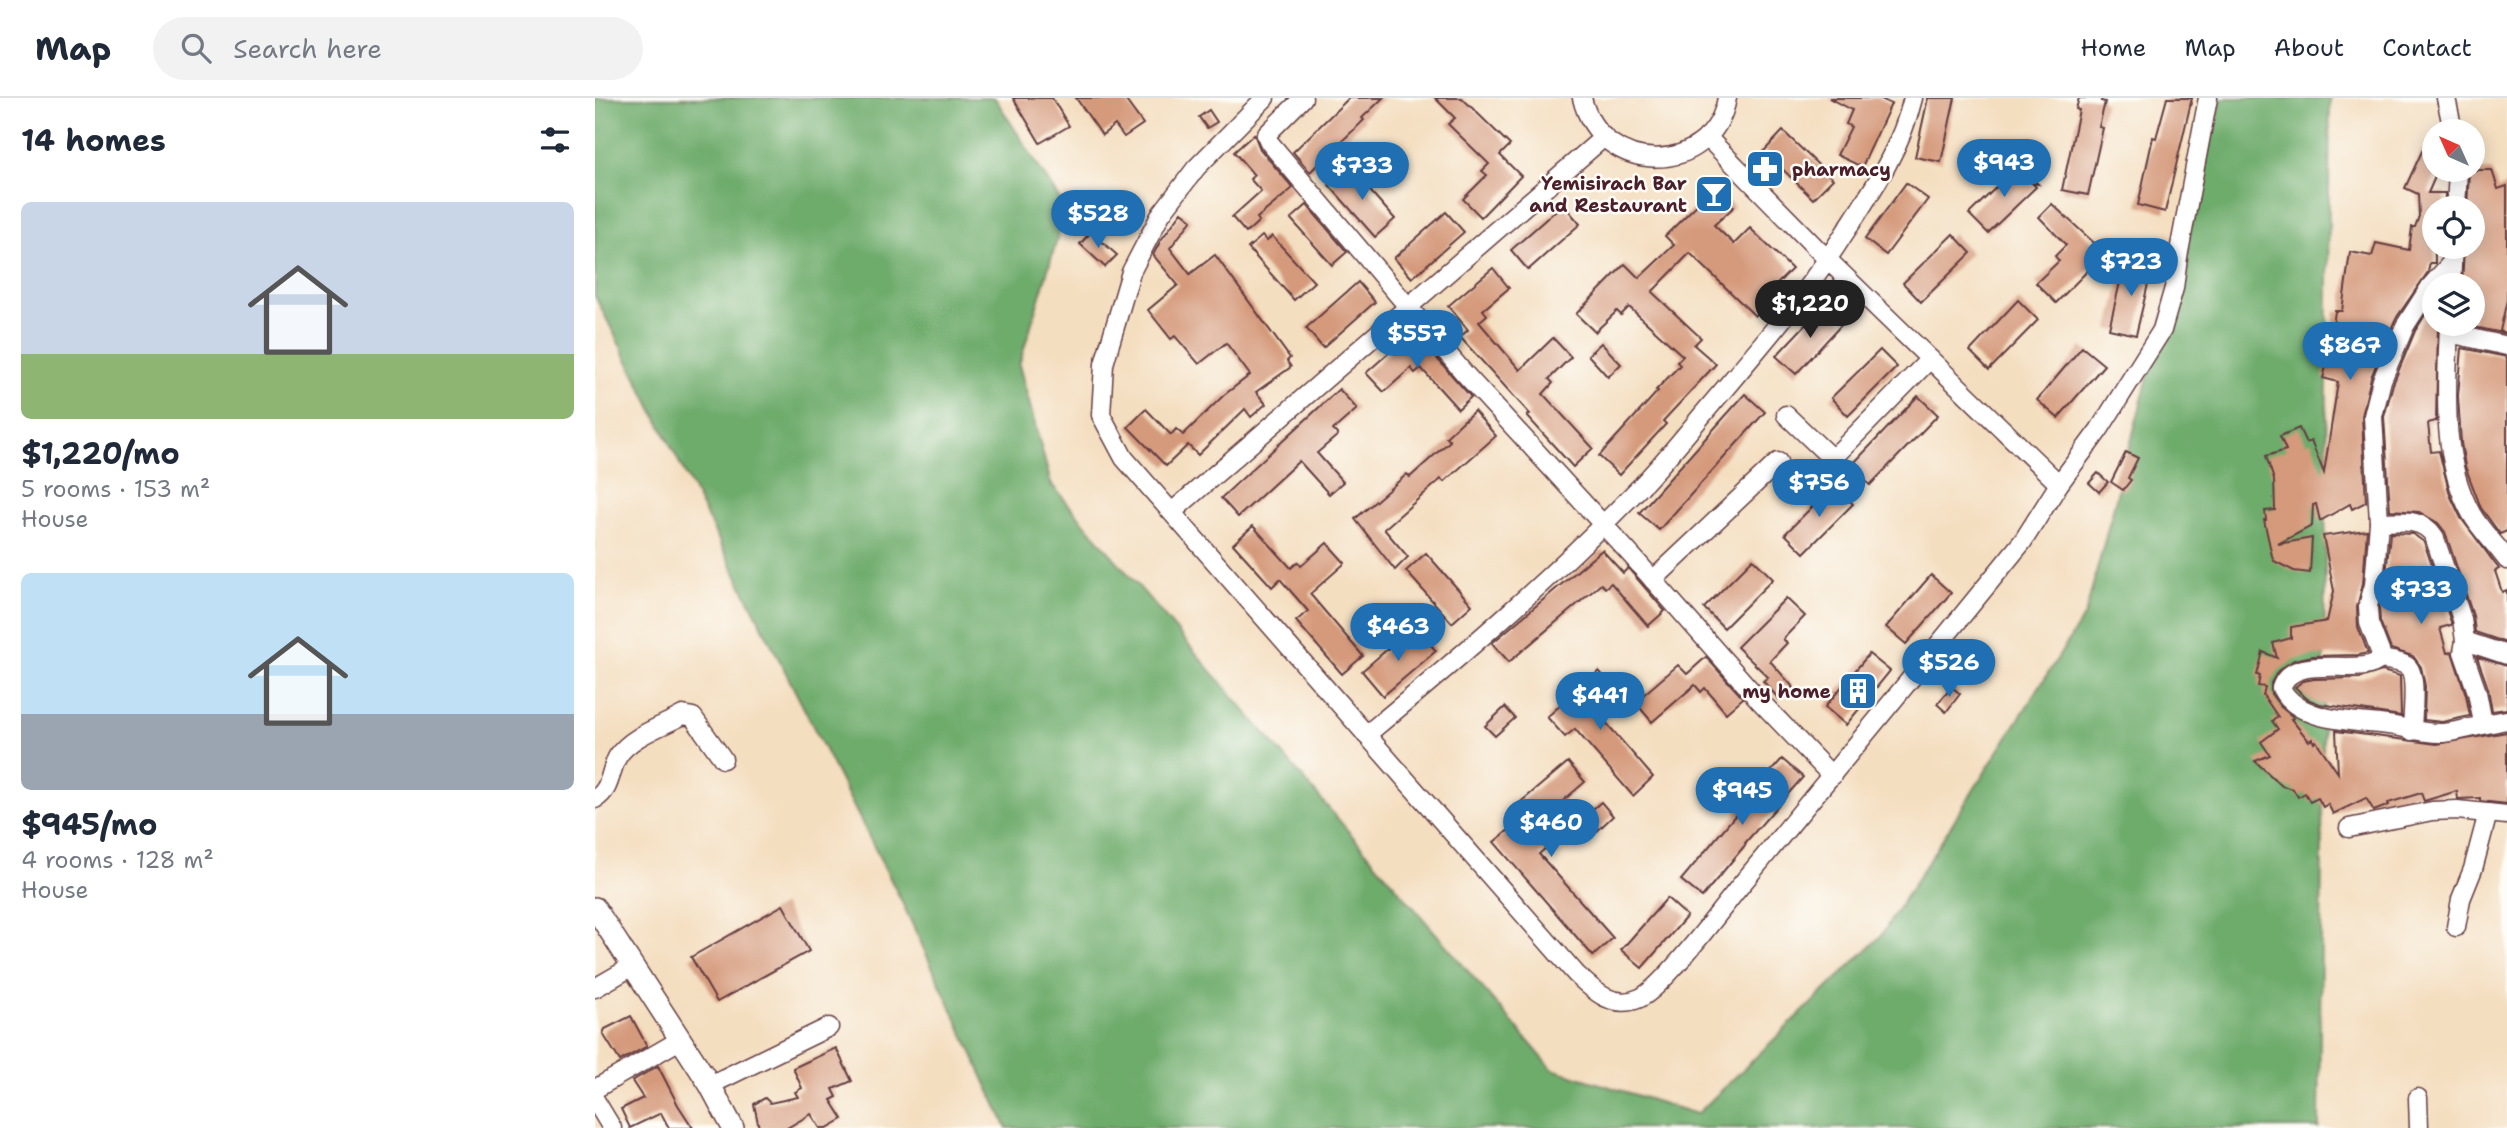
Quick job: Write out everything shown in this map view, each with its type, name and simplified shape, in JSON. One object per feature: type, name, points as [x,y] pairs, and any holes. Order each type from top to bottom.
[{"type":"street","points":[[1265,98],[1196,168],[1161,214],[1131,272],[1104,364],[1101,415],[1124,458],[1576,974],[1596,993],[1612,1001],[1638,998],[1654,988],[1832,776],[2023,541],[2059,484],[2099,430],[2162,330],[2174,288],[2209,98]]},
{"type":"street","points":[[1303,98],[1266,135],[1269,142],[1408,309],[1760,701],[1832,776]]},
{"type":"street","points":[[1582,98],[1587,117],[1609,143],[1630,155],[1658,158],[1683,153],[1707,137],[1724,113],[1727,98]]},
{"type":"street","points":[[1366,735],[1457,660],[1540,585],[1646,481],[1791,310],[1828,260],[1891,158],[1907,123],[1913,98]]},
{"type":"street","points":[[2446,98],[2450,119]]},
{"type":"street","points":[[1172,512],[1604,137]]},
{"type":"street","points":[[1707,137],[1828,260],[2059,484]]},
{"type":"street","points":[[2380,659],[2381,654],[2369,623],[2368,606],[2374,585],[2379,522],[2373,416],[2377,398],[2405,326],[2449,259]]},
{"type":"street","points":[[2449,336],[2448,418],[2456,479],[2473,516],[2507,560]]},
{"type":"street","points":[[2475,336],[2507,346]]},
{"type":"street","points":[[1786,415],[1832,456],[1930,359]]},
{"type":"street","points":[[1653,580],[1778,462]]},
{"type":"street","points":[[2379,522],[2418,523],[2430,529],[2462,619],[2465,641],[2463,652],[2477,692],[2483,723]]},
{"type":"street","points":[[2465,641],[2507,655]]},
{"type":"street","points":[[2412,731],[2414,685],[2411,670],[2405,665],[2380,659],[2370,665],[2327,666],[2300,671],[2290,674],[2281,688],[2297,705],[2344,722],[2398,726],[2412,731],[2444,733],[2507,720]]},
{"type":"street","points":[[595,799],[606,790],[618,757],[629,744],[683,715],[693,717],[723,759]]},
{"type":"street","points":[[2350,828],[2433,811],[2507,815]]},
{"type":"street","points":[[2456,927],[2461,899],[2473,869],[2488,813]]},
{"type":"street","points":[[595,908],[710,1086],[733,1128]]},
{"type":"street","points":[[595,988],[633,966]]},
{"type":"street","points":[[710,1086],[829,1027]]},
{"type":"street","points":[[595,1089],[680,1040]]},
{"type":"street","points":[[2418,1098],[2419,1128]]},
{"type":"street","points":[[595,1100],[612,1128]]},
{"type":"green space","points":[[595,98],[995,98],[1066,210],[1019,365],[1051,484],[1552,1069],[1697,1114],[1880,937],[2085,615],[2222,98],[2330,98],[2319,1128],[1007,1128],[901,900],[595,296]]},
{"type":"building","points":[[1013,98],[1052,98],[1069,126],[1040,143]]},
{"type":"building","points":[[1076,98],[1124,98],[1143,124],[1124,137],[1115,125],[1102,135]]},
{"type":"building","points":[[1349,98],[1383,98],[1310,172],[1293,152]]},
{"type":"building","points":[[1435,98],[1462,98],[1510,145],[1500,155],[1521,176],[1481,217],[1463,199],[1487,175],[1482,171],[1489,164],[1448,124],[1455,118]]},
{"type":"building","points":[[1829,98],[1879,98],[1891,104],[1862,167],[1837,155],[1851,127],[1846,124],[1852,110]]},
{"type":"building","points":[[1928,98],[1955,98],[1941,162],[1915,157]]},
{"type":"building","points":[[2079,98],[2102,98],[2101,101],[2105,102],[2099,127],[2103,128],[2088,195],[2062,190],[2079,110],[2076,109]]},
{"type":"building","points":[[2167,98],[2192,98],[2165,212],[2138,205],[2153,137],[2156,138]]},
{"type":"building","points":[[1209,110],[1217,122],[1207,128],[1199,117]]},
{"type":"building","points":[[1783,131],[1833,179],[1813,199],[1764,151]]},
{"type":"building","points":[[1254,134],[1260,149],[1293,188],[1257,218],[1259,221],[1246,233],[1232,217],[1261,191],[1250,179],[1254,175],[1234,152]]},
{"type":"building","points":[[2422,151],[2422,182],[2433,182],[2428,193],[2445,193],[2445,196],[2422,196],[2422,259],[2435,259],[2435,263],[2430,263],[2427,273],[2422,273],[2422,281],[2395,320],[2371,377],[2362,416],[2366,502],[2352,509],[2350,504],[2320,521],[2316,504],[2313,505],[2312,526],[2278,544],[2312,538],[2310,573],[2294,571],[2274,561],[2272,556],[2264,520],[2265,511],[2275,510],[2274,480],[2266,456],[2286,450],[2280,436],[2299,428],[2306,443],[2311,441],[2324,473],[2338,382],[2323,378],[2335,311],[2342,311],[2350,252],[2372,256],[2376,243],[2409,250],[2412,227],[2415,227],[2419,216],[2418,194],[2405,188]]},
{"type":"building","points":[[2019,165],[2038,184],[2032,183],[2036,187],[1988,233],[1969,214]]},
{"type":"building","points":[[1349,167],[1395,219],[1375,237],[1329,185]]},
{"type":"building","points":[[2485,170],[2492,170],[2498,189],[2507,186],[2507,300],[2500,331],[2507,334],[2485,329],[2485,273],[2463,273],[2463,259],[2485,259],[2485,196],[2468,196],[2468,182],[2485,182]]},
{"type":"building","points":[[1906,183],[1928,199],[1886,255],[1865,239]]},
{"type":"building","points":[[1715,187],[1734,207],[1714,225],[1734,244],[1750,228],[1792,269],[1774,287],[1779,292],[1755,316],[1690,253],[1652,292],[1701,338],[1694,345],[1716,364],[1663,421],[1666,424],[1619,475],[1599,456],[1680,365],[1677,362],[1683,356],[1629,307],[1621,315],[1617,311],[1595,332],[1576,314],[1625,264],[1639,278],[1674,245],[1665,236]]},
{"type":"building","points":[[1563,204],[1580,224],[1528,270],[1511,250]]},
{"type":"building","points":[[2052,204],[2105,253],[2056,303],[2036,283],[2059,261],[2055,256],[2066,245],[2039,217]]},
{"type":"building","points":[[1307,205],[1347,252],[1332,265],[1291,219]]},
{"type":"building","points":[[1182,212],[1192,220],[1170,248],[1190,274],[1215,255],[1290,358],[1287,361],[1291,367],[1256,392],[1266,404],[1251,417],[1245,409],[1198,455],[1188,445],[1166,466],[1128,427],[1146,409],[1171,435],[1176,429],[1183,435],[1224,395],[1250,375],[1226,343],[1199,364],[1175,336],[1171,339],[1148,310],[1178,285],[1153,255]]},
{"type":"building","points":[[1446,212],[1464,232],[1412,278],[1394,258]]},
{"type":"building","points":[[1091,232],[1117,255],[1105,267],[1080,244]]},
{"type":"building","points":[[1953,234],[1971,253],[1921,302],[1903,283]]},
{"type":"building","points":[[1262,236],[1267,241],[1272,236],[1314,282],[1294,300],[1248,248]]},
{"type":"building","points":[[2125,261],[2152,267],[2136,335],[2109,329]]},
{"type":"building","points":[[1493,268],[1509,288],[1483,310],[1487,315],[1479,322],[1520,370],[1553,338],[1571,357],[1549,379],[1553,383],[1543,394],[1593,448],[1573,467],[1527,416],[1530,414],[1460,337],[1468,330],[1448,306]]},
{"type":"building","points":[[1358,282],[1375,302],[1323,348],[1306,328]]},
{"type":"building","points":[[2018,300],[2038,320],[1989,370],[1970,351]]},
{"type":"building","points":[[1824,305],[1843,323],[1796,374],[1776,356]]},
{"type":"building","points":[[2422,320],[2422,336],[2438,336],[2436,421],[2428,423],[2431,452],[2439,451],[2450,495],[2461,518],[2499,569],[2495,571],[2502,592],[2507,590],[2507,643],[2475,632],[2473,616],[2445,532],[2438,523],[2419,512],[2390,510],[2384,417],[2393,384]]},
{"type":"building","points":[[1410,334],[1431,357],[1434,355],[1471,397],[1458,409],[1421,368],[1415,373],[1411,368],[1384,392],[1366,373]]},
{"type":"building","points":[[1601,343],[1621,364],[1608,377],[1588,355]]},
{"type":"building","points":[[2082,347],[2104,365],[2058,418],[2037,400]]},
{"type":"building","points":[[2462,348],[2507,357],[2507,531],[2500,534],[2481,508],[2465,466],[2458,396]]},
{"type":"building","points":[[1880,350],[1897,367],[1848,416],[1831,398]]},
{"type":"building","points":[[1339,389],[1357,409],[1333,430],[1338,435],[1317,453],[1343,482],[1329,494],[1299,461],[1238,517],[1221,498]]},
{"type":"building","points":[[1745,394],[1765,412],[1659,530],[1639,513]]},
{"type":"building","points":[[1918,396],[1938,415],[1870,485],[1850,467]]},
{"type":"building","points":[[1474,411],[1496,436],[1444,482],[1441,479],[1384,529],[1408,557],[1395,570],[1355,519],[1407,474],[1410,477],[1450,441],[1446,437]]},
{"type":"building","points":[[2126,452],[2138,458],[2128,478],[2131,480],[2123,490],[2111,482]]},
{"type":"building","points":[[2098,473],[2108,482],[2099,492],[2089,483]]},
{"type":"building","points":[[1834,485],[1853,504],[1804,553],[1785,534]]},
{"type":"building","points":[[1253,526],[1291,568],[1298,562],[1301,566],[1327,543],[1345,563],[1310,594],[1363,656],[1342,674],[1296,621],[1308,611],[1280,579],[1272,587],[1233,544]]},
{"type":"building","points":[[2367,530],[2363,583],[2357,607],[2358,627],[2368,653],[2312,656],[2294,660],[2278,671],[2271,683],[2271,694],[2292,716],[2291,719],[2309,741],[2316,741],[2338,773],[2336,731],[2437,744],[2507,732],[2507,804],[2480,801],[2480,798],[2458,799],[2457,791],[2424,801],[2421,793],[2388,803],[2389,805],[2374,811],[2366,798],[2333,814],[2328,804],[2323,807],[2318,798],[2310,802],[2305,793],[2298,797],[2293,789],[2282,786],[2255,761],[2270,755],[2261,742],[2278,729],[2272,721],[2278,717],[2263,695],[2265,687],[2258,686],[2260,676],[2257,675],[2263,652],[2277,658],[2273,643],[2291,638],[2291,627],[2327,621],[2334,591],[2323,536]]},
{"type":"building","points":[[2390,533],[2413,534],[2424,542],[2451,622],[2451,625],[2440,628],[2447,653],[2452,652],[2470,716],[2442,722],[2424,720],[2425,686],[2421,667],[2413,656],[2391,649],[2380,621],[2379,607],[2385,586]]},
{"type":"building","points":[[1602,550],[1623,573],[1628,568],[1665,611],[1648,626],[1611,583],[1605,588],[1601,584],[1509,662],[1492,643]]},
{"type":"building","points":[[1426,553],[1472,605],[1452,623],[1406,571]]},
{"type":"building","points":[[1753,559],[1773,579],[1724,628],[1704,608]]},
{"type":"building","points":[[1931,575],[1951,593],[1906,644],[1886,627]]},
{"type":"building","points":[[1786,598],[1805,616],[1783,639],[1787,643],[1770,661],[1793,687],[1779,699],[1763,681],[1768,677],[1737,647]]},
{"type":"building","points":[[1419,631],[1436,651],[1383,696],[1362,671],[1391,646],[1395,650]]},
{"type":"building","name":"my home","points":[[1869,654],[1890,671],[1846,725],[1825,707]]},
{"type":"building","points":[[1706,657],[1743,698],[1726,713],[1705,688],[1701,692],[1695,685],[1652,722],[1635,702],[1678,665],[1687,674]]},
{"type":"building","points":[[2477,657],[2507,666],[2507,709],[2492,711],[2488,688]]},
{"type":"building","points":[[1599,671],[1617,692],[1596,711],[1653,777],[1633,796],[1575,729],[1565,737],[1547,717]]},
{"type":"building","points":[[2382,671],[2400,676],[2401,716],[2320,704],[2307,699],[2295,687],[2303,681],[2360,678]]},
{"type":"building","points":[[1952,687],[1960,694],[1946,712],[1937,704]]},
{"type":"building","points":[[1505,707],[1515,718],[1495,736],[1485,726]]},
{"type":"building","points":[[1782,759],[1803,777],[1702,897],[1681,880]]},
{"type":"building","points":[[1568,762],[1585,782],[1530,829],[1546,848],[1539,854],[1613,938],[1593,956],[1494,842],[1525,817],[1516,806]]},
{"type":"building","points":[[1601,802],[1613,816],[1593,835],[1580,820]]},
{"type":"building","points":[[1667,898],[1687,916],[1642,968],[1621,950]]},
{"type":"building","points":[[783,905],[809,951],[717,1002],[691,957]]},
{"type":"building","points":[[631,1016],[647,1046],[620,1061],[603,1034],[605,1029]]},
{"type":"building","points":[[836,1048],[852,1081],[833,1089],[837,1097],[831,1100],[843,1119],[827,1128],[820,1128],[811,1114],[787,1128],[759,1128],[754,1104],[765,1098],[770,1103],[798,1097],[795,1092],[802,1088],[793,1068]]},
{"type":"building","points":[[658,1066],[693,1128],[669,1128],[661,1113],[630,1128],[621,1109],[643,1098],[632,1081]]},
{"type":"place","name":"pharmacy","points":[[1765,169]]},
{"type":"place","name":"Yemisirach Bar and Restaurant","points":[[1714,194]]},
{"type":"place","name":"my home","points":[[1858,691]]}]
